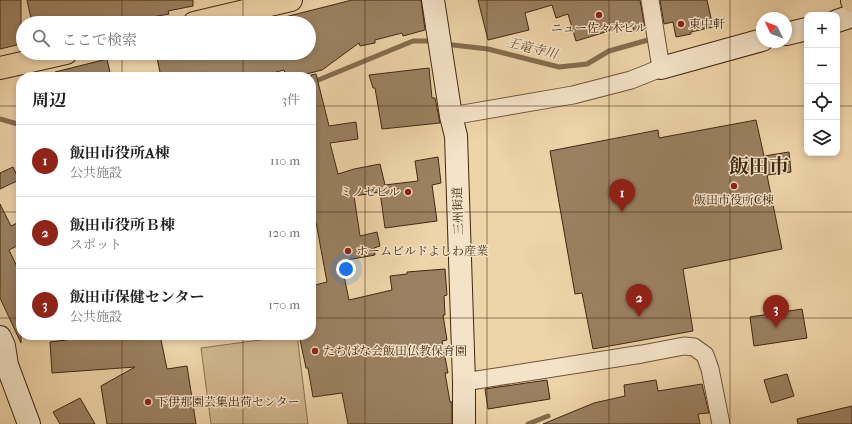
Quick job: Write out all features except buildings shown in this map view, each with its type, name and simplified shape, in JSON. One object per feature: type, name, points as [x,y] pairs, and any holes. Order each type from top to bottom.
[{"type":"main road","points":[[224,16],[291,0]]},
{"type":"main road","points":[[0,68],[35,60]]},
{"type":"street","name":"三州街道","points":[[434,0],[451,116],[456,136],[464,424]]},
{"type":"street","points":[[650,0],[661,68]]},
{"type":"street","points":[[840,20],[852,16]]},
{"type":"street","points":[[792,32],[804,29]]},
{"type":"street","points":[[451,116],[573,95],[631,80],[661,68],[756,42]]},
{"type":"street","points":[[0,337],[4,346],[7,365],[29,424]]},
{"type":"street","points":[[464,382],[684,346],[694,347],[705,355],[710,369],[721,424]]},
{"type":"shaded area","points":[[260,340],[298,340],[308,424],[211,424],[201,348]]},
{"type":"waterway","name":"王竜寺川","points":[[453,45],[488,49],[559,67],[587,64],[609,51],[648,40]]},
{"type":"waterway","name":"王竜寺川","points":[[316,81],[413,41],[432,41]]},
{"type":"waterway","name":"王竜寺川","points":[[0,119],[16,124]]},
{"type":"waterway","points":[[528,424],[548,416]]},
{"type":"place","name":"ニュー佐々木ビル","points":[[599,15]]},
{"type":"place","name":"東中軒","points":[[681,24]]},
{"type":"place","name":"飯田市役所C棟","points":[[734,186]]},
{"type":"place","name":"ミノゼビル","points":[[408,192]]},
{"type":"place","name":"飯田市役所A棟","points":[[622,212]]},
{"type":"place","name":"ホームビルドよしわ産業","points":[[348,251]]},
{"type":"place","name":"飯田市役所Ｂ棟","points":[[639,317]]},
{"type":"place","name":"飯田市保健センター","points":[[776,328]]},
{"type":"place","name":"たちばな会飯田仏教保育園","points":[[315,351]]},
{"type":"place","name":"下伊那園芸集出荷センター","points":[[148,402]]},
{"type":"district","name":"飯田市","points":[[759,166]]}]
